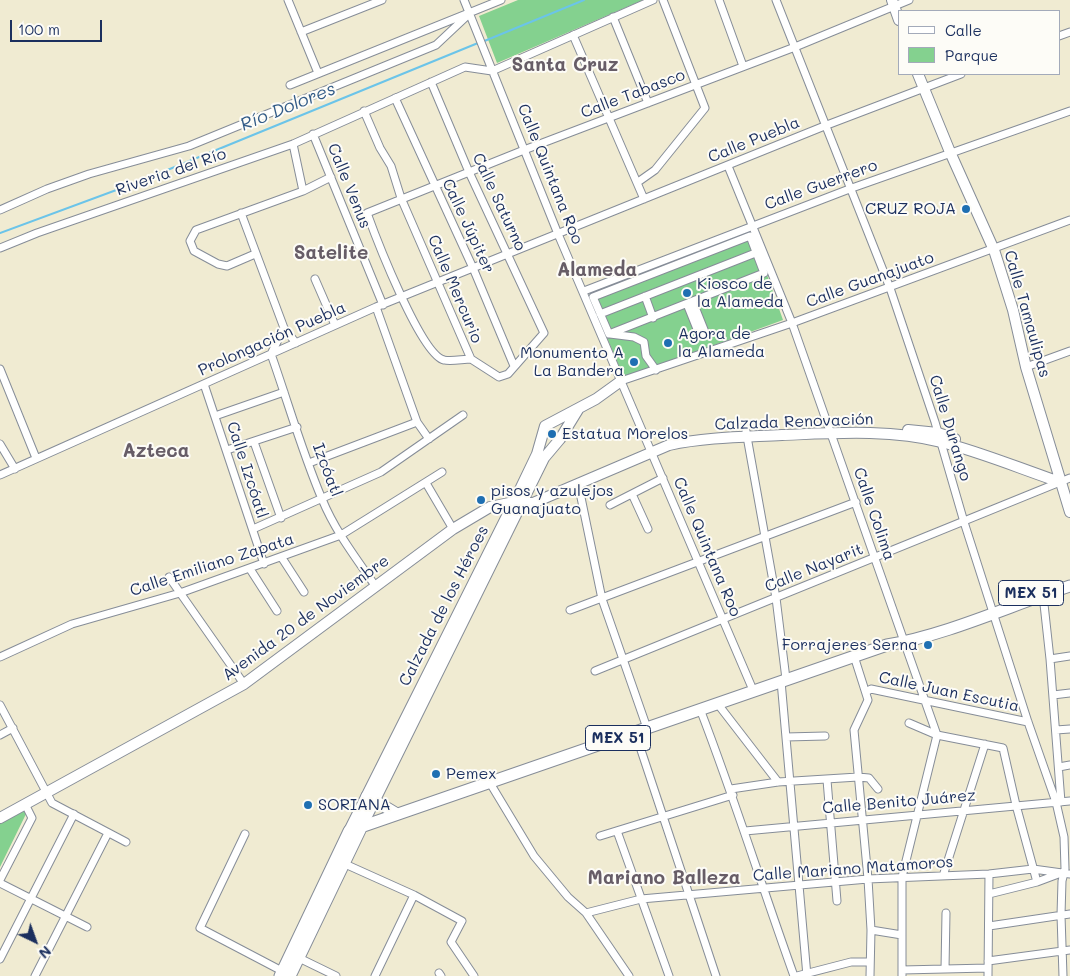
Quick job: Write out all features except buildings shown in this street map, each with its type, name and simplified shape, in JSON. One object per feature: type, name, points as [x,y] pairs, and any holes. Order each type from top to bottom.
[{"type":"main road","name":"MEX 51","points":[[993,610],[1070,579]]},
{"type":"main road","name":"MEX 51","points":[[349,831],[902,639],[1070,586]]},
{"type":"main road","points":[[371,798],[397,814]]},
{"type":"main road","name":"Calzada de los Héroes","points":[[284,974],[299,958],[362,826]]},
{"type":"main road","name":"Calzada de los Héroes","points":[[284,974],[349,831]]},
{"type":"street","points":[[288,0],[318,73]]},
{"type":"street","points":[[301,32],[382,0]]},
{"type":"street","name":"Calle Quintana Roo","points":[[464,0],[558,234],[753,690]]},
{"type":"street","name":"Riveria del Río","points":[[290,85],[501,0]]},
{"type":"street","points":[[492,71],[653,0]]},
{"type":"street","points":[[638,182],[655,170],[705,108],[663,0]]},
{"type":"street","points":[[719,0],[743,66]]},
{"type":"street","name":"Calle Durango","points":[[776,0],[828,125],[890,288],[940,438],[964,522],[1028,722],[1059,802],[1067,836],[1061,915],[1066,951],[1063,976]]},
{"type":"street","name":"Calle Tabasco","points":[[401,297],[367,213],[524,150],[795,47],[893,3],[909,0]]},
{"type":"street","points":[[893,3],[898,17]]},
{"type":"street","name":"Riveria del Río","points":[[0,210],[47,189],[90,174],[189,146],[436,45],[469,14]]},
{"type":"street","points":[[613,17],[648,103]]},
{"type":"street","points":[[573,35],[611,118],[644,199]]},
{"type":"street","name":"Riveria del Río","points":[[0,248],[37,233],[293,144],[465,66],[492,71]]},
{"type":"street","name":"Calle Tamaulipas","points":[[918,75],[994,250],[1014,310],[1026,367],[1058,478],[1070,512]]},
{"type":"street","name":"Calle Puebla","points":[[558,234],[828,125],[958,75]]},
{"type":"street","name":"Calle Saturno","points":[[431,82],[469,172],[544,333],[514,366]]},
{"type":"street","name":"Calle Júpiter","points":[[396,98],[473,268],[514,366]]},
{"type":"street","name":"Calle Mercurio","points":[[364,111],[380,148],[391,166],[401,198],[470,359],[498,378],[508,374],[514,366]]},
{"type":"street","name":"Calle Guerrero","points":[[584,291],[752,224],[950,152],[1070,111]]},
{"type":"street","name":"Calle Venus","points":[[313,134],[379,306],[417,422],[429,439]]},
{"type":"street","points":[[293,144],[303,191]]},
{"type":"street","name":"Calle Colima","points":[[728,166],[752,224],[759,252],[792,323],[856,502],[923,700],[937,735]]},
{"type":"street","points":[[255,254],[227,266],[218,264],[194,251],[190,241],[196,230],[303,191],[331,177]]},
{"type":"street","points":[[241,213],[284,328],[296,343]]},
{"type":"street","name":"Calle Guanajuato","points":[[621,381],[890,288],[1070,220]]},
{"type":"street","name":"Prolongación Puebla","points":[[0,475],[379,306],[558,234]]},
{"type":"street","points":[[610,334],[764,273],[759,252],[750,236],[593,297],[609,334],[628,336],[644,342],[646,356],[656,370]]},
{"type":"street","points":[[600,314],[759,252]]},
{"type":"street","points":[[315,279],[335,326]]},
{"type":"street","points":[[644,296],[653,318]]},
{"type":"street","points":[[401,297],[434,354],[443,360],[470,359]]},
{"type":"street","points":[[628,336],[636,324]]},
{"type":"street","points":[[271,354],[284,328]]},
{"type":"street","points":[[1026,367],[1070,351]]},
{"type":"street","name":"Izcóatl","points":[[271,354],[322,499],[341,535],[376,586]]},
{"type":"street","points":[[1,373],[36,458]]},
{"type":"street","points":[[579,408],[621,381]]},
{"type":"street","name":"Calle Izcóatl","points":[[204,384],[264,564]]},
{"type":"street","points":[[215,416],[284,392]]},
{"type":"street","name":"Calzada de los Héroes","points":[[518,502],[537,454],[545,426],[579,408]]},
{"type":"street","name":"Calzada de los Héroes","points":[[349,831],[371,798],[518,502],[544,458],[579,408]]},
{"type":"street","points":[[252,529],[281,518],[381,472],[464,415]]},
{"type":"street","points":[[309,463],[417,422]]},
{"type":"street","points":[[550,423],[556,424],[561,428],[562,434]]},
{"type":"street","points":[[227,450],[297,426]]},
{"type":"street","name":"Calzada Renovación","points":[[518,502],[533,503],[590,478],[594,471],[684,436],[830,430],[940,438],[1058,478]]},
{"type":"street","points":[[542,434],[544,440],[549,443],[555,443]]},
{"type":"street","points":[[746,434],[776,598],[797,886],[807,974]]},
{"type":"street","points":[[254,442],[281,518]]},
{"type":"street","points":[[0,444],[15,468]]},
{"type":"street","name":"Calle Emiliano Zapata","points":[[0,657],[72,624],[180,593],[282,558],[341,535],[442,472]]},
{"type":"street","points":[[610,505],[663,478]]},
{"type":"street","name":"Calle Nayarit","points":[[596,671],[964,522],[1058,478],[1070,478]]},
{"type":"street","points":[[426,483],[453,529]]},
{"type":"street","points":[[578,483],[602,599],[647,728]]},
{"type":"street","points":[[632,494],[648,528]]},
{"type":"street","name":"Avenida 20 de Noviembre","points":[[0,818],[244,684],[453,529],[490,507],[518,502]]},
{"type":"street","points":[[570,610],[856,502]]},
{"type":"street","points":[[282,558],[304,592]]},
{"type":"street","points":[[250,569],[277,611]]},
{"type":"street","points":[[169,577],[244,684]]},
{"type":"street","points":[[1043,595],[1059,767],[1059,802]]},
{"type":"street","points":[[854,656],[868,700],[854,730],[868,879],[871,930],[870,976]]},
{"type":"street","points":[[1050,659],[1070,656]]},
{"type":"street","name":"Calle Juan Escutia","points":[[866,692],[871,689],[1028,722]]},
{"type":"street","points":[[1053,695],[1070,693]]},
{"type":"street","points":[[717,703],[778,782]]},
{"type":"street","points":[[0,705],[52,803],[126,842]]},
{"type":"street","points":[[700,709],[732,792],[763,889],[796,976],[851,962],[869,962]]},
{"type":"street","points":[[909,724],[937,735],[1003,748],[1037,882]]},
{"type":"street","points":[[0,736],[13,728]]},
{"type":"street","points":[[1056,730],[1070,729]]},
{"type":"street","points":[[635,732],[716,976]]},
{"type":"street","points":[[937,735],[902,877],[902,973],[988,964],[1066,951]]},
{"type":"street","points":[[786,737],[825,736]]},
{"type":"street","points":[[943,876],[985,744]]},
{"type":"street","points":[[1059,767],[1070,765]]},
{"type":"street","points":[[600,836],[732,792],[778,782],[858,777],[869,778],[878,789]]},
{"type":"street","points":[[827,780],[837,900]]},
{"type":"street","points":[[490,783],[534,856],[568,897],[586,913],[629,976]]},
{"type":"street","name":"Calzada de los Héroes","points":[[362,826],[371,798]]},
{"type":"street","name":"Calle Benito Juárez","points":[[745,831],[1070,801]]},
{"type":"street","points":[[25,804],[32,818],[0,881],[87,927]]},
{"type":"street","points":[[0,959],[74,814]]},
{"type":"street","points":[[616,831],[669,976]]},
{"type":"street","points":[[36,976],[108,833]]},
{"type":"street","points":[[245,834],[200,928],[284,974]]},
{"type":"street","points":[[345,864],[414,895],[462,921],[451,942],[474,976]]},
{"type":"street","name":"Calle Mariano Matamoros","points":[[586,913],[641,899],[868,879],[989,874],[1033,869],[1065,874]]},
{"type":"street","points":[[988,976],[989,874]]},
{"type":"street","points":[[989,894],[1065,874]]},
{"type":"street","points":[[375,976],[414,895]]},
{"type":"street","points":[[945,969],[946,913]]},
{"type":"street","points":[[988,926],[1070,914]]},
{"type":"street","points":[[871,930],[902,935]]},
{"type":"street","points":[[299,958],[336,976]]},
{"type":"green space","points":[[518,0],[643,0],[497,63],[479,16]]},
{"type":"green space","name":"Alameda","points":[[752,232],[783,320],[624,378],[589,295]]},
{"type":"green space","points":[[23,808],[26,814],[0,867],[0,821]]},
{"type":"waterway","name":"Río Dolores","points":[[482,42],[584,0]]},
{"type":"waterway","name":"Río Dolores","points":[[0,233],[138,182],[478,43]]},
{"type":"place","name":"CRUZ ROJA","points":[[966,209]]},
{"type":"place","name":"Kiosco de la Alameda","points":[[687,293]]},
{"type":"place","name":"Agora de la Alameda","points":[[668,343]]},
{"type":"place","name":"Monumento A La Bandera","points":[[634,362]]},
{"type":"place","name":"Estatua Morelos","points":[[552,434]]},
{"type":"place","name":"pisos y azulejos Guanajuato","points":[[481,500]]},
{"type":"place","name":"Forrajeres Serna","points":[[928,645]]},
{"type":"place","name":"Pemex","points":[[436,774]]},
{"type":"place","name":"SORIANA","points":[[308,805]]},
{"type":"district","name":"Santa Cruz","points":[[565,65]]},
{"type":"district","name":"Satelite","points":[[331,253]]},
{"type":"district","name":"Alameda","points":[[597,270]]},
{"type":"district","name":"Azteca","points":[[156,451]]},
{"type":"district","name":"Mariano Balleza","points":[[664,878]]}]
